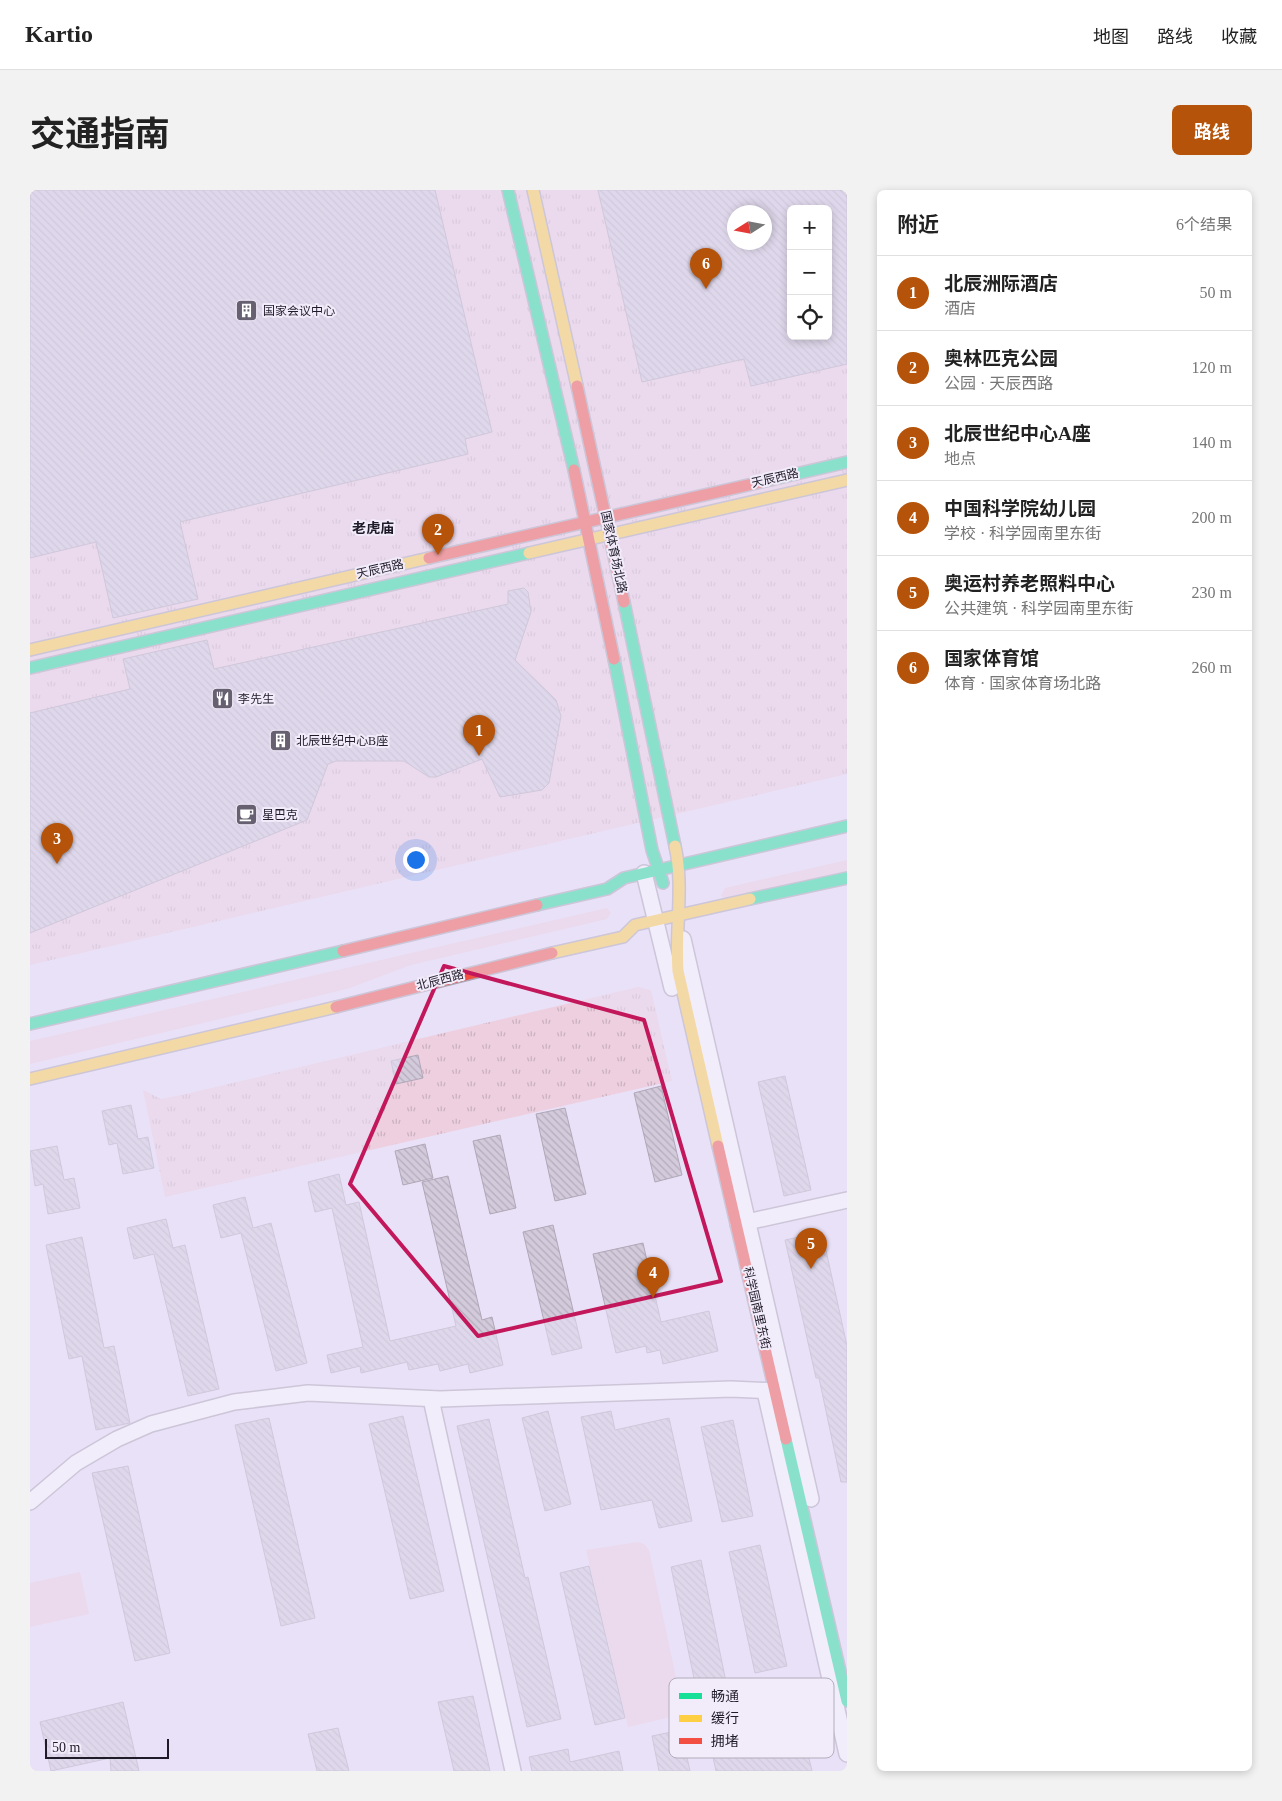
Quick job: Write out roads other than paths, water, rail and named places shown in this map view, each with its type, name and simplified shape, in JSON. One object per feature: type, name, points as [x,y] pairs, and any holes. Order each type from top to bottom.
[{"type":"street","points":[[497,190],[519,287]]},
{"type":"street","name":"国家体育场北路","points":[[508,190],[590,538],[662,869]]},
{"type":"street","name":"国家体育场北路","points":[[532,190],[610,534],[662,869]]},
{"type":"street","name":"天辰西路","points":[[30,650],[847,462]]},
{"type":"street","name":"天辰西路","points":[[30,668],[847,480]]},
{"type":"street","name":"国家体育场北路","points":[[569,511],[586,522]]},
{"type":"street","points":[[30,1024],[607,889],[624,878],[847,826]]},
{"type":"street","points":[[662,869],[677,915],[738,1224],[847,1701]]},
{"type":"street","points":[[662,869],[655,921],[738,1224],[776,1391],[832,1678]]},
{"type":"street","name":"北辰西路","points":[[30,1079],[350,1004],[462,974],[623,937],[635,925],[847,878]]},
{"type":"street","points":[[738,1224],[847,1200]]},
{"type":"street","points":[[30,1502],[76,1463],[117,1439],[151,1424],[224,1404],[308,1393],[431,1399],[731,1389],[776,1391]]},
{"type":"street","points":[[776,1391],[847,1656]]},
{"type":"street","points":[[431,1399],[513,1771]]},
{"type":"street","points":[[834,1688],[847,1754]]},
{"type":"place","name":"国家体育馆","points":[[706,289]]},
{"type":"place","name":"国家会议中心","points":[[247,311]]},
{"type":"place","name":"奥林匹克公园","points":[[438,555]]},
{"type":"place","name":"李先生","points":[[222,699]]},
{"type":"place","name":"北辰世纪中心B座","points":[[280,741]]},
{"type":"place","name":"北辰洲际酒店","points":[[479,756]]},
{"type":"place","name":"星巴克","points":[[246,815]]},
{"type":"place","name":"北辰世纪中心A座","points":[[57,864]]},
{"type":"place","name":"奥运村养老照料中心","points":[[811,1269]]},
{"type":"place","name":"中国科学院幼儿园","points":[[653,1298]]},
{"type":"district","name":"老虎庙","points":[[373,528]]}]
